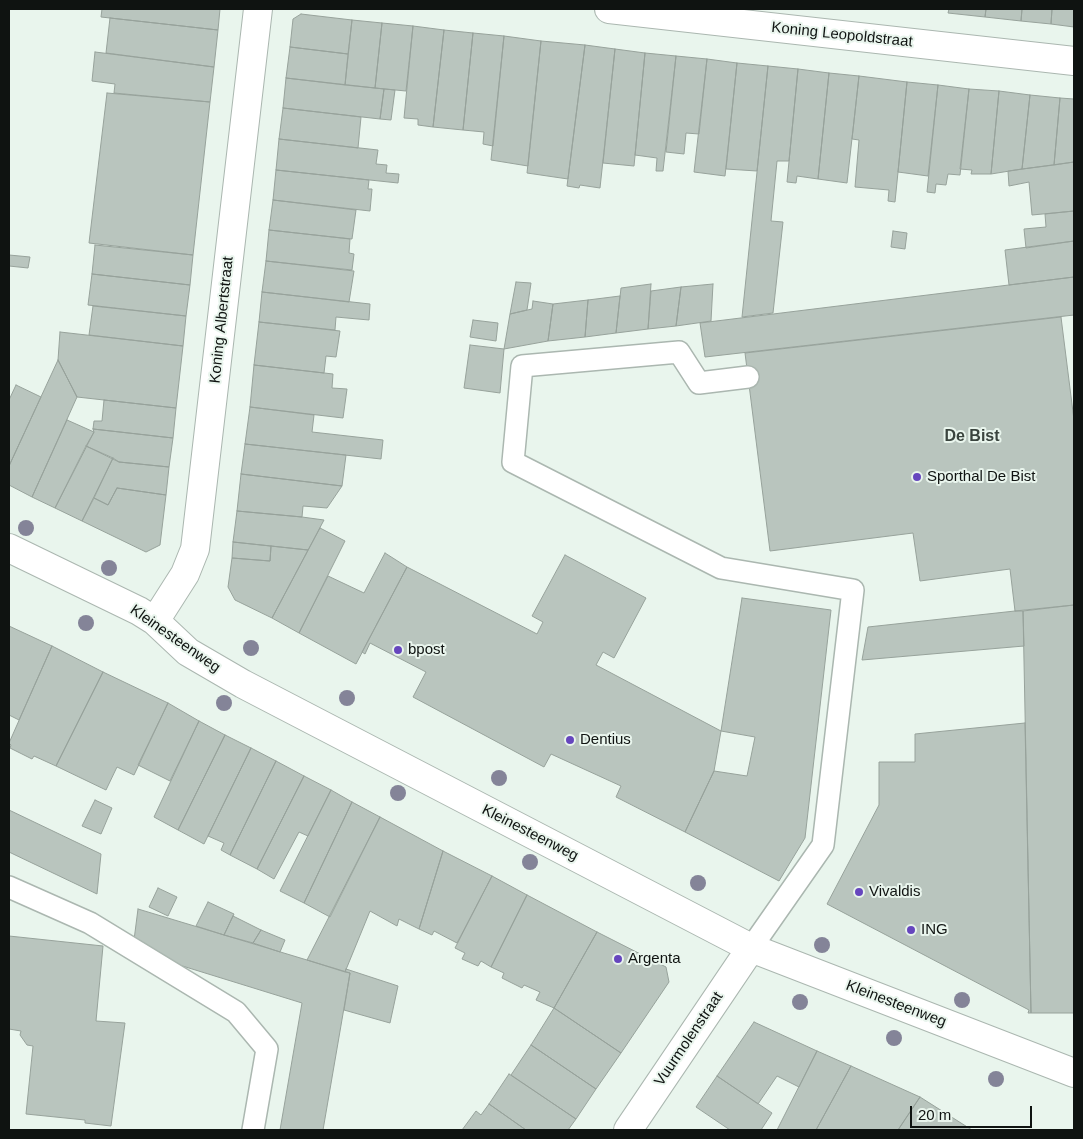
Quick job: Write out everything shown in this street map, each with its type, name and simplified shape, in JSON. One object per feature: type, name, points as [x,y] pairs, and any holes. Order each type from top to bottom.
[{"type":"street","name":"Koning Albertstraat","points":[[155,621],[185,574],[195,549],[258,9]]},
{"type":"street","name":"Koning Leopoldstraat","points":[[609,9],[1074,61]]},
{"type":"street","name":"Kleinesteenweg","points":[[9,548],[119,600],[155,621],[188,652],[212,667],[751,948],[1074,1073]]},
{"type":"street","name":"Vuurmolenstraat","points":[[628,1130],[751,948]]},
{"type":"lane","points":[[748,377],[699,383],[679,352],[522,366],[513,462],[721,568],[853,590],[823,845],[751,948]]},
{"type":"lane","points":[[9,887],[90,924],[236,1012],[267,1049],[253,1130]]},
{"type":"building","points":[[102,9],[220,9],[218,30],[101,17]]},
{"type":"building","points":[[949,9],[986,9],[985,17],[948,13]]},
{"type":"building","points":[[986,9],[1022,9],[1021,21],[985,17]]},
{"type":"building","points":[[1022,9],[1052,9],[1051,24],[1021,21]]},
{"type":"building","points":[[1052,9],[1074,9],[1074,27],[1051,24]]},
{"type":"building","points":[[301,14],[352,20],[348,54],[290,47],[293,19]]},
{"type":"building","points":[[110,18],[218,30],[214,67],[106,53]]},
{"type":"building","points":[[352,20],[382,23],[375,88],[345,85]]},
{"type":"building","points":[[382,23],[413,26],[406,91],[375,88]]},
{"type":"building","points":[[413,26],[444,30],[433,127],[418,125],[418,119],[404,118]]},
{"type":"building","points":[[444,30],[473,33],[463,130],[433,127]]},
{"type":"building","points":[[473,33],[504,36],[493,146],[483,144],[484,132],[463,130]]},
{"type":"building","points":[[504,36],[541,41],[528,166],[491,160]]},
{"type":"building","points":[[541,41],[585,45],[568,179],[527,173]]},
{"type":"building","points":[[585,45],[615,49],[600,188],[580,185],[579,188],[567,186]]},
{"type":"building","points":[[290,47],[348,54],[345,85],[286,78]]},
{"type":"building","points":[[615,49],[645,53],[634,166],[603,163]]},
{"type":"building","points":[[95,52],[214,67],[210,102],[114,93],[115,84],[92,81]]},
{"type":"building","points":[[645,53],[676,56],[663,171],[656,171],[657,158],[635,155]]},
{"type":"building","points":[[676,56],[707,59],[699,134],[686,133],[684,154],[666,152]]},
{"type":"building","points":[[707,59],[737,63],[725,176],[694,172]]},
{"type":"building","points":[[737,63],[768,66],[757,171],[726,169]]},
{"type":"building","points":[[768,66],[798,69],[789,161],[777,161],[771,221],[783,222],[773,313],[742,317]]},
{"type":"building","points":[[798,69],[829,73],[818,179],[797,176],[796,183],[787,182]]},
{"type":"building","points":[[829,73],[859,76],[847,183],[818,179]]},
{"type":"building","points":[[859,76],[907,82],[895,202],[888,201],[889,190],[855,187],[859,140],[852,139]]},
{"type":"building","points":[[286,78],[384,89],[380,119],[283,108]]},
{"type":"building","points":[[907,82],[938,85],[928,176],[898,172]]},
{"type":"building","points":[[938,85],[969,89],[960,175],[948,174],[946,185],[936,184],[935,193],[927,192]]},
{"type":"building","points":[[384,89],[395,90],[391,120],[380,119]]},
{"type":"building","points":[[969,89],[999,91],[991,174],[971,174],[972,170],[960,169]]},
{"type":"building","points":[[999,91],[1030,95],[1022,169],[991,174]]},
{"type":"building","points":[[107,93],[210,102],[193,255],[89,243]]},
{"type":"building","points":[[1030,95],[1060,98],[1054,165],[1022,169]]},
{"type":"building","points":[[1060,98],[1074,99],[1074,162],[1054,165]]},
{"type":"building","points":[[283,108],[361,117],[358,148],[279,139]]},
{"type":"building","points":[[279,139],[378,150],[376,164],[387,165],[386,173],[399,174],[398,183],[276,170]]},
{"type":"building","points":[[1074,162],[1074,211],[1032,215],[1029,182],[1009,186],[1008,171]]},
{"type":"building","points":[[276,170],[369,180],[368,189],[372,189],[370,211],[273,200]]},
{"type":"building","points":[[273,200],[356,210],[352,239],[269,230]]},
{"type":"building","points":[[1074,211],[1074,241],[1026,248],[1024,229],[1046,227],[1045,214]]},
{"type":"building","points":[[269,230],[350,239],[349,253],[354,254],[352,270],[266,261]]},
{"type":"building","points":[[893,231],[907,233],[905,249],[891,247]]},
{"type":"building","points":[[1074,241],[1074,277],[1009,285],[1005,250]]},
{"type":"building","points":[[95,245],[193,255],[190,285],[92,274]]},
{"type":"building","points":[[9,255],[30,257],[28,268],[9,266]]},
{"type":"building","points":[[266,261],[354,271],[349,302],[262,292]]},
{"type":"building","points":[[92,274],[190,285],[186,316],[88,305]]},
{"type":"building","points":[[1074,277],[1074,315],[705,357],[700,323]]},
{"type":"building","points":[[516,282],[531,283],[527,310],[510,314]]},
{"type":"building","points":[[651,284],[648,329],[616,333],[621,288]]},
{"type":"building","points":[[713,284],[711,321],[676,326],[681,287]]},
{"type":"building","points":[[681,287],[676,326],[648,329],[651,291]]},
{"type":"building","points":[[262,292],[370,304],[369,320],[336,317],[335,330],[259,322]]},
{"type":"building","points":[[620,296],[616,333],[585,337],[588,300]]},
{"type":"building","points":[[588,300],[585,337],[548,341],[553,304]]},
{"type":"building","points":[[533,301],[553,304],[548,341],[504,349],[510,314],[532,309]]},
{"type":"building","points":[[93,306],[186,316],[183,346],[89,335]]},
{"type":"building","name":"Sporthal De Bist","points":[[1061,317],[1074,420],[1074,605],[1015,611],[1010,569],[920,581],[913,533],[770,551],[745,353]]},
{"type":"building","points":[[473,320],[498,323],[496,341],[470,337]]},
{"type":"building","points":[[259,322],[340,331],[336,357],[326,356],[324,373],[254,365]]},
{"type":"building","points":[[60,332],[183,346],[176,408],[77,397],[58,360]]},
{"type":"building","points":[[470,345],[504,349],[500,393],[464,388]]},
{"type":"building","points":[[58,360],[77,397],[32,497],[9,485],[9,466]]},
{"type":"building","points":[[254,365],[333,374],[332,388],[347,389],[343,418],[250,407]]},
{"type":"building","points":[[16,385],[41,397],[9,466],[9,400]]},
{"type":"building","points":[[104,400],[176,408],[173,438],[93,429],[94,421],[102,421]]},
{"type":"building","points":[[250,407],[314,415],[312,432],[383,440],[381,459],[245,444]]},
{"type":"building","points":[[67,420],[94,432],[55,508],[32,497]]},
{"type":"building","points":[[93,429],[173,438],[169,467],[119,462],[86,446],[94,432]]},
{"type":"building","points":[[245,444],[346,455],[342,486],[241,474]]},
{"type":"building","points":[[86,446],[113,458],[82,521],[55,508]]},
{"type":"building","points":[[113,458],[119,462],[169,467],[166,495],[117,488],[108,505],[94,498]]},
{"type":"building","points":[[241,474],[342,486],[327,508],[303,506],[302,517],[237,511]]},
{"type":"building","points":[[117,488],[166,495],[160,545],[146,552],[82,521],[94,498],[108,505]]},
{"type":"building","points":[[237,511],[324,520],[308,550],[233,542]]},
{"type":"building","points":[[320,528],[345,541],[299,633],[272,618]]},
{"type":"building","points":[[233,542],[271,546],[270,561],[232,558]]},
{"type":"building","points":[[271,546],[308,550],[272,618],[235,600],[228,587],[232,558],[270,561]]},
{"type":"building","points":[[385,553],[407,567],[356,664],[299,633],[328,576],[364,593]]},
{"type":"building","points":[[565,555],[646,598],[614,658],[603,652],[596,665],[721,731],[714,771],[685,832],[616,797],[621,786],[551,754],[544,767],[413,697],[426,672],[370,643],[365,654],[362,652],[407,567],[537,634],[543,622],[532,616]]},
{"type":"building","points":[[742,598],[831,610],[805,838],[779,881],[685,832],[714,771],[747,776],[755,737],[721,731]]},
{"type":"building","points":[[1074,605],[1074,1013],[1031,1013],[1023,611]]},
{"type":"building","points":[[1023,611],[1024,646],[862,660],[868,627]]},
{"type":"building","points":[[9,626],[52,646],[19,720],[9,715]]},
{"type":"building","points":[[52,646],[103,672],[56,766],[34,756],[32,759],[10,748],[11,745],[9,743]]},
{"type":"building","points":[[103,672],[168,703],[134,775],[117,767],[106,790],[56,766]]},
{"type":"building","points":[[168,703],[199,721],[170,781],[138,765]]},
{"type":"building","points":[[199,721],[225,735],[178,830],[154,817]]},
{"type":"building","points":[[1025,723],[1031,1013],[1028,1013],[1029,1010],[827,904],[879,805],[879,762],[915,762],[915,734]]},
{"type":"building","points":[[225,735],[251,748],[204,844],[178,830]]},
{"type":"building","points":[[251,748],[276,761],[230,855],[221,850],[224,843],[208,836]]},
{"type":"building","points":[[276,761],[304,776],[257,869],[230,855]]},
{"type":"building","points":[[304,776],[331,790],[308,836],[299,832],[274,879],[257,869]]},
{"type":"building","points":[[331,790],[352,802],[304,903],[280,891]]},
{"type":"building","points":[[95,800],[112,808],[101,834],[82,826]]},
{"type":"building","points":[[352,802],[380,817],[330,917],[304,903]]},
{"type":"building","points":[[9,810],[101,854],[97,894],[9,852]]},
{"type":"building","points":[[380,817],[443,851],[419,929],[399,919],[397,926],[370,911],[345,972],[307,960]]},
{"type":"building","points":[[443,851],[492,876],[457,943],[434,931],[432,935],[419,929]]},
{"type":"building","points":[[492,876],[527,895],[491,967],[481,961],[478,966],[462,959],[465,953],[455,948]]},
{"type":"building","points":[[158,888],[177,897],[168,916],[149,907]]},
{"type":"building","points":[[527,895],[597,932],[554,1008],[536,1000],[540,992],[524,985],[522,988],[502,978],[504,973],[491,967]]},
{"type":"building","points":[[208,902],[234,914],[224,935],[196,926]]},
{"type":"building","points":[[138,909],[350,973],[323,1130],[280,1130],[302,1003],[176,964],[134,940]]},
{"type":"building","points":[[233,916],[261,930],[253,943],[224,935]]},
{"type":"building","points":[[261,930],[285,940],[280,952],[253,943]]},
{"type":"building","points":[[597,932],[666,967],[669,982],[621,1053],[554,1008]]},
{"type":"building","points":[[9,936],[103,946],[96,1021],[125,1023],[111,1126],[85,1123],[85,1120],[26,1114],[33,1046],[27,1045],[20,1035],[21,1031],[9,1029]]},
{"type":"building","points":[[346,969],[398,986],[390,1023],[344,1010],[350,973],[345,972]]},
{"type":"building","points":[[554,1008],[621,1053],[596,1089],[531,1045]]},
{"type":"building","points":[[754,1022],[817,1051],[799,1087],[777,1076],[758,1104],[717,1076]]},
{"type":"building","points":[[531,1045],[596,1089],[576,1119],[511,1075]]},
{"type":"building","points":[[817,1051],[851,1066],[816,1130],[777,1130]]},
{"type":"building","points":[[851,1066],[920,1097],[898,1130],[816,1130]]},
{"type":"building","points":[[509,1074],[576,1119],[568,1130],[526,1130],[489,1104]]},
{"type":"building","points":[[717,1076],[772,1113],[761,1130],[730,1130],[696,1107]]},
{"type":"building","points":[[920,1097],[972,1130],[898,1130]]},
{"type":"building","points":[[489,1104],[526,1130],[462,1130],[476,1111],[481,1115]]},
{"type":"place","name":"Sporthal De Bist","points":[[917,477]]},
{"type":"place","name":"bpost","points":[[398,650]]},
{"type":"place","name":"Dentius","points":[[570,740]]},
{"type":"place","name":"Vivaldis","points":[[859,892]]},
{"type":"place","name":"ING","points":[[911,930]]},
{"type":"place","name":"Argenta","points":[[618,959]]},
{"type":"district","name":"De Bist","points":[[972,437]]}]
